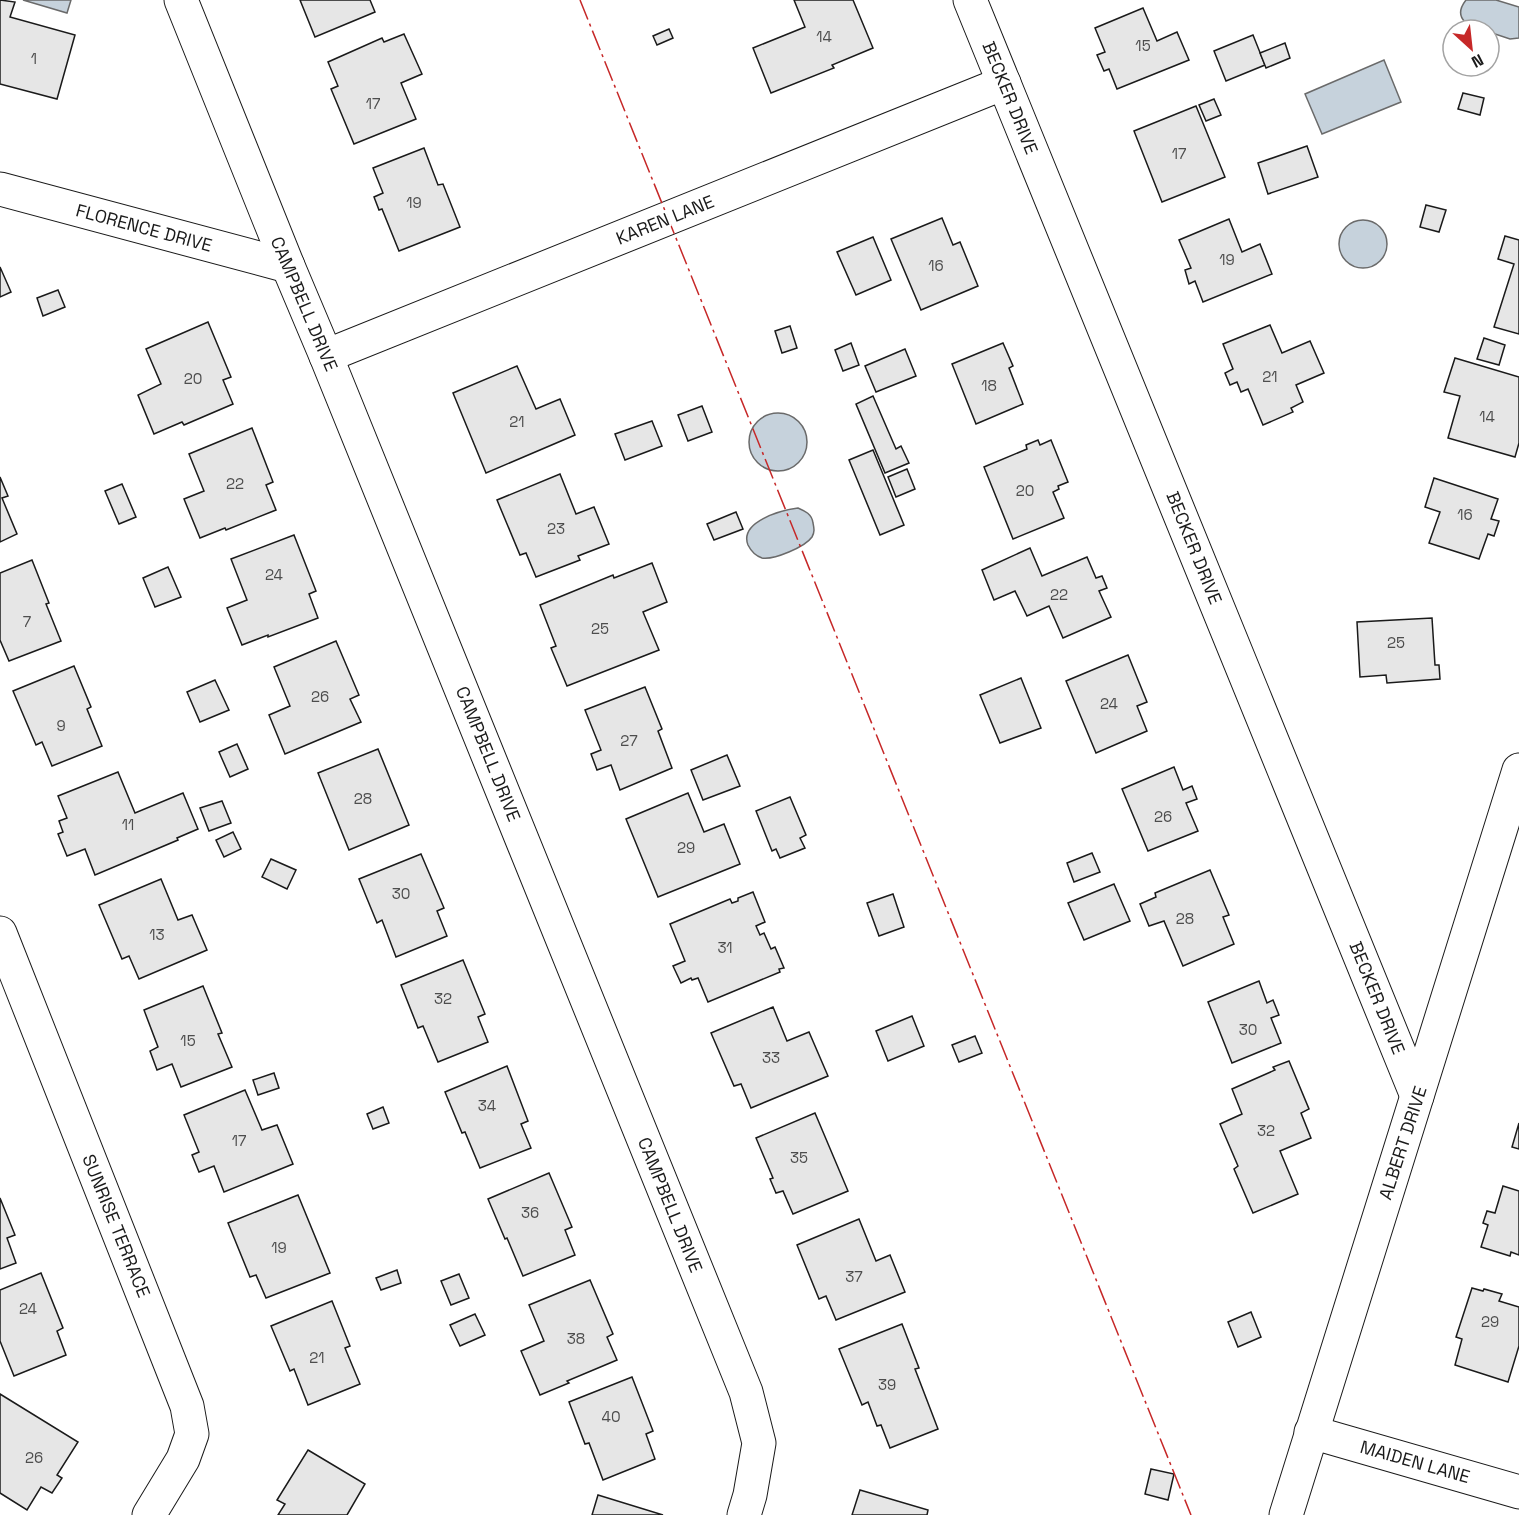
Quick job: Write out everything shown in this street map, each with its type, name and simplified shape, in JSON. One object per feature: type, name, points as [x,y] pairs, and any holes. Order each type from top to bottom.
[{"type":"street","name":"CAMPBELL DRIVE","points":[[181,0],[746,1392],[759,1443],[744,1515]]},
{"type":"street","name":"BECKER DRIVE","points":[[970,0],[1417,1096]]},
{"type":"street","name":"KAREN LANE","points":[[326,356],[1004,83]]},
{"type":"street","name":"FLORENCE DRIVE","points":[[0,189],[288,266]]},
{"type":"street","name":"ALBERT DRIVE","points":[[1286,1515],[1519,770]]},
{"type":"street","name":"SUNRISE TERRACE","points":[[0,933],[187,1406],[192,1434],[183,1459],[149,1515]]},
{"type":"street","name":"MAIDEN LANE","points":[[1311,1432],[1519,1492]]},
{"type":"shaded area","points":[[23,0],[71,0],[67,13]]},
{"type":"shaded area","points":[[1466,0],[1496,0],[1519,7],[1519,38],[1510,39],[1501,36],[1501,18],[1462,18],[1462,7]]},
{"type":"shaded area","points":[[1384,60],[1401,102],[1322,134],[1305,94]]},
{"type":"shaded area","points":[[1358,220],[1368,220],[1383,230],[1387,244],[1386,253],[1377,264],[1368,268],[1358,268],[1343,258],[1339,249],[1339,239],[1349,224]]},
{"type":"shaded area","points":[[778,413],[789,415],[802,426],[807,442],[805,453],[794,466],[778,471],[767,469],[754,458],[749,442],[751,431],[762,418]]},
{"type":"shaded area","points":[[798,508],[811,517],[814,528],[812,537],[796,549],[774,557],[762,558],[754,553],[748,545],[747,537],[755,524],[782,511]]},
{"type":"building","points":[[0,0],[15,2],[10,17],[75,35],[57,99],[0,84]]},
{"type":"building","points":[[300,0],[370,0],[375,12],[315,37]]},
{"type":"building","points":[[794,0],[853,0],[873,48],[832,65],[834,68],[771,93],[753,48],[805,27]]},
{"type":"building","points":[[1143,8],[1157,41],[1177,32],[1189,60],[1117,89],[1109,69],[1104,71],[1097,55],[1105,52],[1095,28]]},
{"type":"building","points":[[669,29],[673,38],[657,45],[653,36]]},
{"type":"building","points":[[404,34],[422,74],[401,83],[416,119],[354,144],[331,89],[338,86],[328,62],[382,38],[384,42]]},
{"type":"building","points":[[1253,35],[1265,65],[1226,81],[1214,51]]},
{"type":"building","points":[[1285,43],[1290,58],[1266,68],[1260,53]]},
{"type":"building","points":[[1463,93],[1484,98],[1480,115],[1458,109]]},
{"type":"building","points":[[1214,99],[1221,115],[1206,121],[1199,105]]},
{"type":"building","points":[[1196,106],[1225,177],[1162,202],[1134,131]]},
{"type":"building","points":[[1307,146],[1318,177],[1268,194],[1258,163]]},
{"type":"building","points":[[424,148],[438,185],[443,184],[460,227],[399,251],[382,209],[379,210],[374,197],[383,193],[373,168]]},
{"type":"building","points":[[1426,205],[1446,210],[1439,232],[1420,227]]},
{"type":"building","points":[[942,218],[953,245],[960,242],[978,286],[921,310],[891,239]]},
{"type":"building","points":[[1229,219],[1242,252],[1260,244],[1272,274],[1203,302],[1195,281],[1189,284],[1185,270],[1191,268],[1179,240]]},
{"type":"building","points":[[1505,236],[1519,240],[1519,334],[1494,327],[1514,264],[1498,259]]},
{"type":"building","points":[[873,237],[891,280],[856,295],[837,252]]},
{"type":"building","points":[[0,267],[11,292],[0,297]]},
{"type":"building","points":[[58,290],[65,307],[43,316],[37,298]]},
{"type":"building","points":[[208,322],[231,377],[223,380],[233,404],[184,425],[182,422],[154,434],[138,395],[161,384],[146,349]]},
{"type":"building","points":[[1270,325],[1282,353],[1310,341],[1324,373],[1296,385],[1303,402],[1291,408],[1293,412],[1263,425],[1248,389],[1241,392],[1237,382],[1230,385],[1225,373],[1233,369],[1223,344]]},
{"type":"building","points":[[790,326],[797,348],[782,353],[775,331]]},
{"type":"building","points":[[1484,338],[1505,345],[1499,365],[1477,359]]},
{"type":"building","points":[[851,343],[859,365],[843,371],[835,350]]},
{"type":"building","points":[[1003,343],[1013,366],[1009,368],[1023,404],[976,424],[952,364]]},
{"type":"building","points":[[905,349],[916,376],[876,392],[865,366]]},
{"type":"building","points":[[1455,358],[1519,377],[1519,443],[1515,457],[1448,438],[1460,396],[1444,392]]},
{"type":"building","points":[[517,366],[536,409],[560,399],[575,435],[486,473],[453,393]]},
{"type":"building","points":[[873,396],[896,449],[901,446],[909,463],[885,473],[856,404]]},
{"type":"building","points":[[702,406],[712,432],[688,441],[678,415]]},
{"type":"building","points":[[652,421],[662,446],[625,460],[615,434]]},
{"type":"building","points":[[252,428],[273,482],[266,485],[276,510],[200,538],[184,499],[204,491],[189,454]]},
{"type":"building","points":[[1038,440],[1040,445],[1051,440],[1068,482],[1058,486],[1059,489],[1053,492],[1064,518],[1013,539],[984,467],[1027,449],[1026,445]]},
{"type":"building","points":[[873,450],[904,525],[880,535],[849,460]]},
{"type":"building","points":[[907,469],[915,489],[896,497],[888,477]]},
{"type":"building","points":[[560,474],[576,514],[594,507],[609,544],[578,556],[580,560],[536,577],[526,553],[520,555],[497,500]]},
{"type":"building","points":[[0,477],[8,496],[2,498],[17,534],[0,542]]},
{"type":"building","points":[[1434,478],[1498,499],[1491,519],[1499,521],[1494,536],[1488,534],[1479,559],[1429,543],[1440,512],[1425,507]]},
{"type":"building","points":[[122,484],[136,517],[119,524],[105,491]]},
{"type":"building","points":[[736,512],[743,529],[714,540],[707,524]]},
{"type":"building","points":[[294,535],[316,591],[309,594],[318,618],[242,645],[227,608],[247,600],[231,559]]},
{"type":"building","points":[[1030,548],[1042,576],[1087,557],[1096,578],[1102,576],[1107,588],[1099,591],[1111,617],[1063,638],[1049,606],[1027,616],[1015,591],[994,600],[982,570]]},
{"type":"building","points":[[32,560],[61,641],[9,661],[0,640],[0,573]]},
{"type":"building","points":[[652,563],[667,602],[643,612],[659,650],[567,686],[551,648],[556,646],[540,605],[613,575],[614,578]]},
{"type":"building","points":[[168,567],[181,597],[155,607],[143,578]]},
{"type":"building","points":[[1432,618],[1435,665],[1439,665],[1440,679],[1387,683],[1386,675],[1360,677],[1357,622]]},
{"type":"building","points":[[336,641],[359,695],[350,699],[361,722],[285,754],[269,715],[290,706],[274,667]]},
{"type":"building","points":[[1128,655],[1147,702],[1137,706],[1147,731],[1096,753],[1066,681]]},
{"type":"building","points":[[74,666],[91,707],[87,709],[102,746],[52,766],[42,742],[36,745],[13,691]]},
{"type":"building","points":[[1021,678],[1041,728],[1000,743],[980,695]]},
{"type":"building","points":[[215,680],[229,710],[200,722],[187,692]]},
{"type":"building","points":[[645,687],[662,729],[658,731],[672,768],[620,790],[611,765],[597,770],[591,754],[601,750],[585,710]]},
{"type":"building","points":[[237,744],[248,769],[230,777],[219,752]]},
{"type":"building","points":[[378,749],[409,825],[349,850],[318,773]]},
{"type":"building","points":[[727,755],[740,786],[703,800],[691,770]]},
{"type":"building","points":[[1174,767],[1183,790],[1192,786],[1197,799],[1186,803],[1198,831],[1148,851],[1122,789]]},
{"type":"building","points":[[118,772],[135,813],[183,793],[198,829],[177,838],[178,840],[95,875],[85,849],[67,856],[58,834],[63,832],[59,821],[67,818],[58,796]]},
{"type":"building","points":[[688,793],[704,832],[724,824],[740,864],[658,897],[626,819]]},
{"type":"building","points":[[790,797],[806,835],[800,838],[805,848],[780,858],[776,849],[772,851],[756,811]]},
{"type":"building","points":[[222,801],[231,823],[209,831],[200,808]]},
{"type":"building","points":[[233,832],[241,849],[224,857],[216,840]]},
{"type":"building","points":[[1092,853],[1100,872],[1074,882],[1067,863]]},
{"type":"building","points":[[421,854],[444,908],[437,911],[447,936],[396,957],[382,920],[377,923],[359,879]]},
{"type":"building","points":[[271,859],[296,870],[287,889],[262,877]]},
{"type":"building","points":[[1210,870],[1229,915],[1223,917],[1234,944],[1183,966],[1164,921],[1149,926],[1140,904],[1156,897],[1155,893]]},
{"type":"building","points":[[161,879],[178,920],[192,915],[207,950],[139,979],[129,956],[122,959],[99,905]]},
{"type":"building","points":[[1114,884],[1130,921],[1084,940],[1068,903]]},
{"type":"building","points":[[753,892],[765,922],[756,926],[760,935],[764,933],[771,949],[775,947],[784,968],[779,969],[780,972],[708,1002],[698,978],[692,980],[691,978],[681,983],[673,966],[685,961],[670,924],[730,899],[732,903],[738,901],[738,898]]},
{"type":"building","points":[[893,894],[904,927],[879,936],[867,903]]},
{"type":"building","points":[[463,960],[485,1014],[478,1017],[488,1042],[438,1062],[423,1026],[418,1028],[401,985]]},
{"type":"building","points":[[1259,981],[1267,1003],[1273,1000],[1279,1015],[1271,1018],[1281,1043],[1232,1063],[1208,1002]]},
{"type":"building","points":[[203,986],[222,1033],[218,1034],[232,1067],[181,1087],[172,1064],[157,1070],[150,1051],[158,1047],[144,1010]]},
{"type":"building","points":[[773,1007],[787,1041],[809,1032],[828,1076],[751,1108],[741,1084],[734,1086],[711,1033]]},
{"type":"building","points":[[912,1016],[924,1046],[888,1061],[876,1031]]},
{"type":"building","points":[[975,1036],[982,1053],[959,1062],[952,1045]]},
{"type":"building","points":[[1289,1061],[1309,1109],[1301,1113],[1311,1138],[1280,1151],[1298,1194],[1253,1213],[1234,1169],[1238,1166],[1220,1124],[1242,1114],[1232,1089],[1275,1070],[1273,1067]]},
{"type":"building","points":[[507,1066],[528,1121],[521,1124],[531,1148],[480,1168],[445,1092]]},
{"type":"building","points":[[274,1073],[279,1088],[258,1095],[253,1080]]},
{"type":"building","points":[[245,1090],[262,1130],[277,1125],[293,1164],[224,1192],[214,1166],[199,1172],[192,1155],[199,1152],[184,1115]]},
{"type":"building","points":[[383,1107],[389,1123],[373,1129],[367,1114]]},
{"type":"building","points":[[815,1113],[848,1191],[793,1214],[783,1191],[776,1193],[770,1179],[773,1178],[756,1138]]},
{"type":"building","points":[[1519,1123],[1519,1149],[1512,1147]]},
{"type":"building","points":[[549,1173],[572,1227],[565,1230],[575,1255],[523,1276],[488,1199]]},
{"type":"building","points":[[1503,1186],[1519,1191],[1519,1255],[1511,1252],[1510,1256],[1481,1247],[1488,1225],[1483,1223],[1487,1211],[1495,1213]]},
{"type":"building","points":[[298,1195],[330,1273],[266,1298],[256,1275],[250,1277],[228,1223]]},
{"type":"building","points":[[0,1198],[15,1235],[7,1238],[16,1263],[0,1269]]},
{"type":"building","points":[[859,1219],[876,1261],[890,1255],[905,1292],[836,1320],[826,1296],[819,1299],[797,1245]]},
{"type":"building","points":[[397,1270],[401,1283],[381,1290],[376,1278]]},
{"type":"building","points":[[41,1273],[63,1328],[57,1331],[66,1355],[14,1376],[0,1341],[0,1290]]},
{"type":"building","points":[[459,1274],[469,1298],[451,1305],[441,1281]]},
{"type":"building","points":[[590,1280],[613,1334],[607,1337],[617,1360],[540,1395],[521,1351],[544,1341],[529,1305]]},
{"type":"building","points":[[1472,1288],[1502,1294],[1499,1301],[1519,1307],[1519,1346],[1508,1382],[1455,1365],[1462,1339],[1456,1337]]},
{"type":"building","points":[[332,1301],[350,1346],[345,1348],[360,1384],[308,1405],[294,1369],[290,1371],[271,1326]]},
{"type":"building","points":[[1251,1312],[1261,1337],[1238,1347],[1228,1322]]},
{"type":"building","points":[[475,1314],[485,1335],[460,1346],[450,1325]]},
{"type":"building","points":[[902,1324],[919,1368],[915,1369],[938,1429],[890,1448],[881,1425],[877,1426],[868,1402],[862,1405],[839,1349]]},
{"type":"building","points":[[632,1377],[653,1431],[646,1434],[655,1459],[603,1480],[589,1443],[585,1444],[569,1402]]},
{"type":"building","points":[[0,1394],[78,1442],[57,1475],[62,1478],[52,1493],[41,1487],[27,1510],[0,1493]]},
{"type":"building","points":[[308,1450],[365,1484],[347,1515],[278,1515],[285,1504],[277,1500]]},
{"type":"building","points":[[1151,1469],[1174,1474],[1168,1500],[1145,1494]]},
{"type":"building","points":[[860,1490],[928,1510],[927,1515],[852,1515]]},
{"type":"building","points":[[598,1495],[663,1515],[592,1515]]},
{"type":"power","points":[[580,0],[1191,1515]]}]
